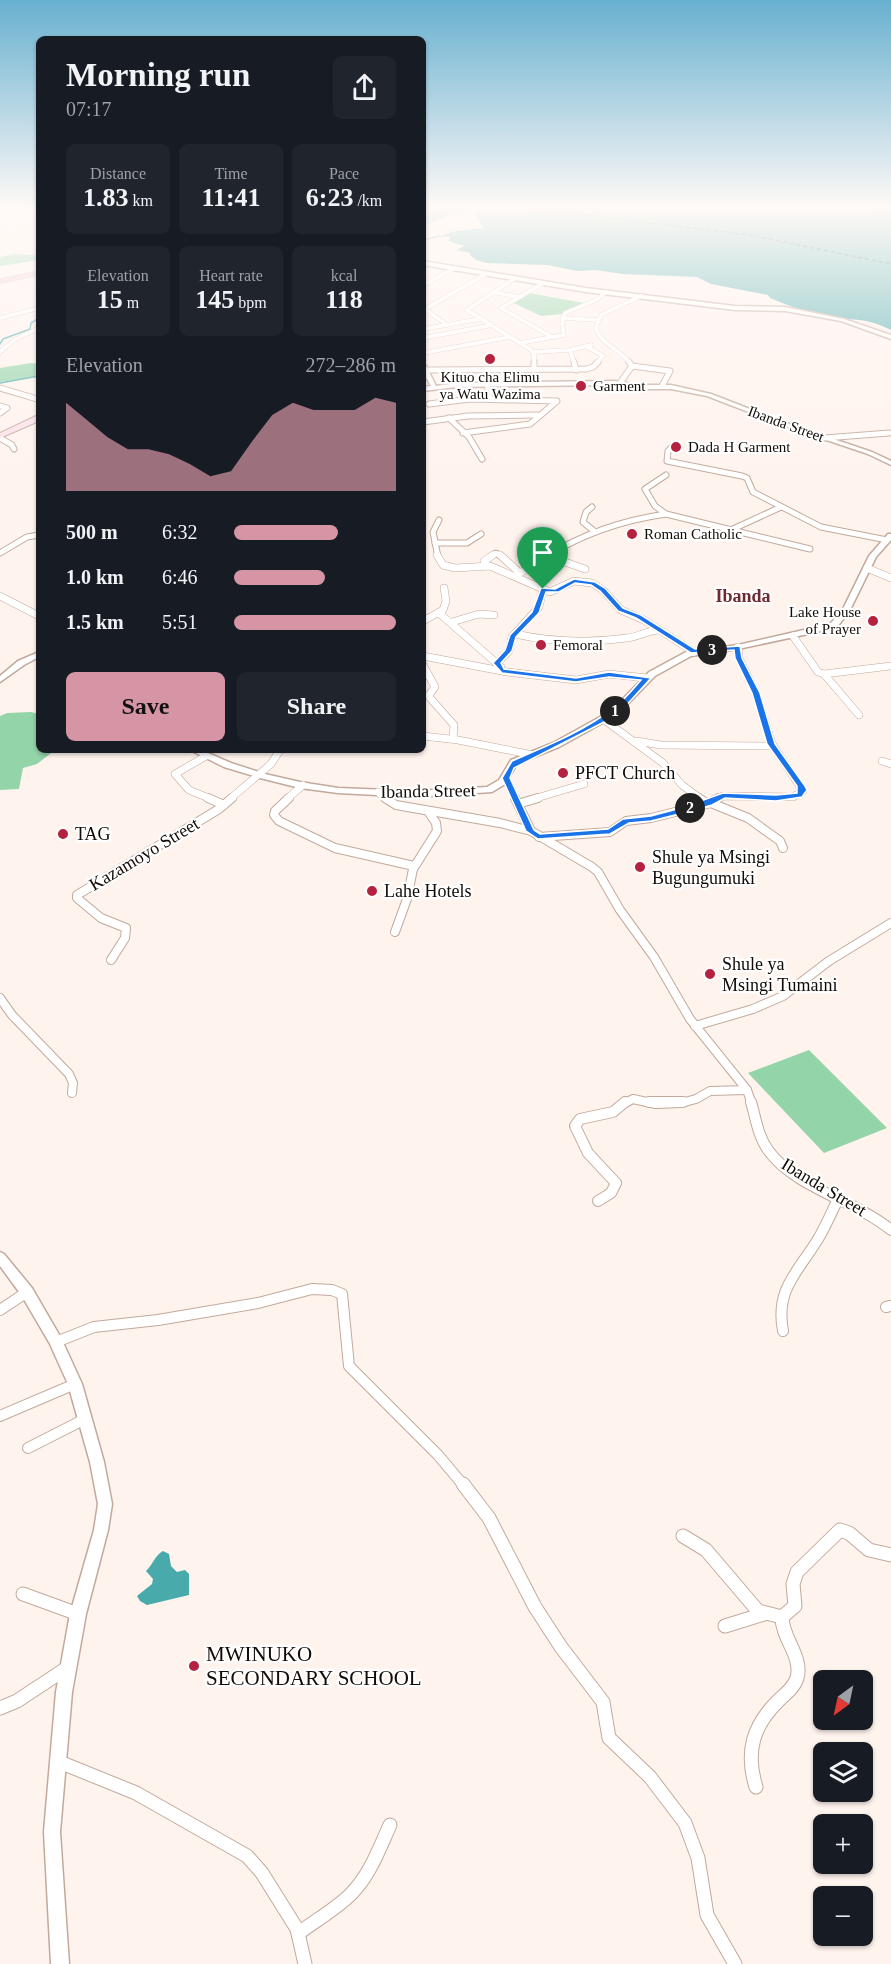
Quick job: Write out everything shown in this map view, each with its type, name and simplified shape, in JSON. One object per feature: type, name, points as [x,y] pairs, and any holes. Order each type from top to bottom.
[{"type":"main road","points":[[0,437],[36,419]]},
{"type":"street","points":[[426,308],[441,300]]},
{"type":"street","points":[[481,300],[467,309],[533,352],[570,350],[603,341]]},
{"type":"street","points":[[514,300],[503,306],[502,310],[553,338]]},
{"type":"street","points":[[562,318],[570,309],[596,300]]},
{"type":"street","points":[[633,300],[601,315],[598,320],[598,336],[622,353],[632,366],[670,371],[662,386]]},
{"type":"street","points":[[671,300],[746,309],[785,309],[846,321],[891,337]]},
{"type":"street","points":[[1,317],[36,309]]},
{"type":"street","points":[[426,310],[447,325]]},
{"type":"street","points":[[562,318],[598,320]]},
{"type":"street","points":[[520,343],[565,334],[562,318]]},
{"type":"street","points":[[426,328],[480,319]]},
{"type":"street","points":[[426,337],[492,325]]},
{"type":"street","points":[[0,352],[14,340],[36,329]]},
{"type":"street","points":[[426,352],[510,337]]},
{"type":"street","points":[[426,368],[526,377],[534,370],[576,370],[593,367],[603,356],[586,346]]},
{"type":"street","points":[[570,350],[576,370]]},
{"type":"street","points":[[533,352],[534,370]]},
{"type":"street","points":[[620,383],[632,366]]},
{"type":"street","points":[[426,370],[434,387]]},
{"type":"street","name":"Ibanda Street","points":[[426,388],[486,384],[526,377],[620,383],[637,387],[680,388],[709,395],[870,453],[891,463]]},
{"type":"street","points":[[486,384],[490,399]]},
{"type":"street","points":[[0,388],[36,398]]},
{"type":"street","points":[[429,404],[490,399],[557,401],[538,415],[533,422],[525,425],[464,433]]},
{"type":"street","points":[[0,406],[7,408],[0,413]]},
{"type":"street","points":[[426,422],[494,414],[538,415]]},
{"type":"street","points":[[448,418],[464,433],[482,459]]},
{"type":"street","points":[[825,438],[890,433]]},
{"type":"street","points":[[0,437],[14,449]]},
{"type":"street","points":[[675,444],[668,451],[667,461],[747,478],[753,492],[820,527],[889,538]]},
{"type":"street","points":[[666,475],[645,489],[655,506],[666,514]]},
{"type":"street","points":[[592,507],[586,512],[583,522],[596,532]]},
{"type":"street","points":[[733,529],[781,507]]},
{"type":"street","points":[[439,520],[433,532],[440,563],[443,566],[460,568],[487,566],[519,574],[548,556],[596,532],[638,518],[666,514],[810,549]]},
{"type":"street","points":[[435,543],[468,543],[481,534]]},
{"type":"street","points":[[0,554],[27,537],[36,536]]},
{"type":"street","name":"Ibanda Street","points":[[200,753],[258,774],[326,789],[378,792],[489,790],[497,787],[506,778],[514,762],[533,755],[603,719],[620,707],[647,678],[694,652],[738,647],[793,636],[821,630],[837,623],[845,612],[873,556],[889,538]]},
{"type":"street","points":[[487,566],[484,561],[496,553],[506,559],[519,574],[543,589],[556,591],[574,581],[592,583],[603,590],[621,610],[638,617],[694,652]]},
{"type":"street","points":[[548,556],[585,569]]},
{"type":"street","points":[[867,568],[891,578]]},
{"type":"street","points":[[426,620],[439,614],[445,605],[444,588]]},
{"type":"street","points":[[497,663],[509,651],[509,643],[514,634],[535,613],[540,604],[543,589]]},
{"type":"street","points":[[0,596],[36,614]]},
{"type":"street","points":[[439,614],[452,622],[502,670]]},
{"type":"street","points":[[452,622],[478,614],[494,615]]},
{"type":"street","points":[[514,634],[541,640],[598,640],[628,638],[658,630]]},
{"type":"street","points":[[793,636],[819,672],[824,674],[859,716]]},
{"type":"street","points":[[378,792],[392,803],[500,823],[535,834],[613,831],[626,821],[651,818],[708,803],[723,796],[768,798],[800,795],[801,786],[773,746],[756,693],[739,658],[738,647]]},
{"type":"street","points":[[0,680],[21,663],[36,656]]},
{"type":"street","points":[[426,657],[576,680],[609,675],[647,678]]},
{"type":"street","points":[[824,674],[891,666]]},
{"type":"street","points":[[426,670],[435,687],[429,694],[430,698],[454,725],[453,739]]},
{"type":"street","points":[[603,719],[663,763],[682,785],[708,803],[743,815],[780,841],[783,849]]},
{"type":"street","points":[[426,736],[453,739],[533,755]]},
{"type":"street","points":[[636,741],[661,745],[773,746]]},
{"type":"street","name":"Kazamoyo Street","points":[[111,960],[125,938],[126,928],[97,916],[77,898],[77,895],[224,805],[271,764],[278,753]]},
{"type":"street","points":[[206,756],[175,774],[189,790],[224,805]]},
{"type":"street","points":[[882,762],[891,764]]},
{"type":"street","points":[[506,778],[535,834]]},
{"type":"street","points":[[519,804],[584,784]]},
{"type":"street","points":[[303,785],[275,812],[274,816],[279,821],[335,848],[414,866]]},
{"type":"street","points":[[395,932],[408,899],[410,877],[414,866],[437,831],[436,823],[428,811]]},
{"type":"street","name":"Ibanda Street","points":[[535,834],[577,857],[598,872],[620,910],[654,957],[695,1026],[747,1090],[753,1103],[754,1121],[770,1153],[792,1171],[877,1218],[891,1230]]},
{"type":"street","points":[[695,1026],[753,1009],[783,996],[829,961],[891,923]]},
{"type":"street","points":[[0,998],[12,1015],[69,1074],[73,1083],[72,1093]]},
{"type":"street","points":[[598,1201],[611,1193],[616,1183],[588,1153],[575,1126],[580,1119],[613,1112],[628,1100],[633,1099],[666,1104],[690,1102],[717,1090],[747,1090]]},
{"type":"street","points":[[783,1331],[780,1311],[786,1285],[819,1239],[839,1197]]},
{"type":"street","points":[[0,1257],[27,1292],[56,1342],[75,1384],[86,1419],[105,1504],[101,1530],[78,1614],[67,1668],[57,1761],[52,1832],[60,1964]]},
{"type":"street","points":[[56,1342],[86,1327],[190,1315],[261,1303],[317,1288],[328,1287],[342,1293],[350,1365],[438,1455],[489,1518],[535,1607],[561,1647],[603,1702],[606,1712],[606,1731],[609,1738],[648,1775],[676,1809],[698,1856],[702,1893],[710,1922],[735,1964]]},
{"type":"street","points":[[0,1310],[27,1292]]},
{"type":"street","points":[[0,1416],[75,1384]]},
{"type":"street","points":[[28,1448],[86,1419]]},
{"type":"street","points":[[725,1626],[764,1614],[782,1617],[795,1606],[793,1584],[800,1568],[837,1531],[849,1533],[869,1550],[891,1555]]},
{"type":"street","points":[[683,1536],[706,1550],[752,1605],[764,1614]]},
{"type":"street","points":[[23,1594],[78,1614]]},
{"type":"street","points":[[756,1787],[749,1768],[750,1745],[771,1709],[793,1687],[797,1676],[795,1649],[783,1629],[782,1617]]},
{"type":"street","points":[[0,1708],[17,1701],[67,1668]]},
{"type":"street","points":[[57,1761],[135,1793],[247,1856],[262,1873],[299,1933],[305,1964]]},
{"type":"street","points":[[299,1933],[357,1887],[375,1860],[390,1825]]},
{"type":"green space","points":[[516,300],[566,300],[584,303],[562,314],[541,316],[512,302]]},
{"type":"green space","points":[[36,364],[36,376],[0,382],[0,368]]},
{"type":"green space","points":[[7,713],[36,713],[36,753],[51,753],[37,764],[23,768],[19,789],[0,790],[0,716]]},
{"type":"green space","points":[[809,1050],[887,1128],[824,1153],[748,1073]]},
{"type":"water","points":[[774,300],[891,300],[891,330],[867,321],[830,317]]},
{"type":"water","points":[[163,1551],[169,1554],[171,1566],[177,1572],[185,1570],[189,1574],[189,1595],[147,1605],[137,1596],[152,1584],[153,1579],[146,1571]]},
{"type":"waterway","points":[[0,344],[3,339],[30,329],[31,323],[36,320]]},
{"type":"waterway","points":[[0,383],[36,377]]},
{"type":"place","name":"Kituo cha Elimu ya Watu Wazima","points":[[490,359]]},
{"type":"place","name":"Garment","points":[[581,386]]},
{"type":"place","name":"Dada H Garment","points":[[676,447]]},
{"type":"place","name":"Roman Catholic","points":[[632,534]]},
{"type":"place","name":"Lake House of Prayer","points":[[873,621]]},
{"type":"place","name":"Femoral","points":[[541,645]]},
{"type":"place","name":"PFCT Church","points":[[563,773]]},
{"type":"place","name":"TAG","points":[[63,834]]},
{"type":"place","name":"Shule ya Msingi Bugungumuki","points":[[640,867]]},
{"type":"place","name":"Lahe Hotels","points":[[372,891]]},
{"type":"place","name":"Shule ya Msingi Tumaini","points":[[710,974]]},
{"type":"place","name":"MWINUKO SECONDARY SCHOOL","points":[[194,1666]]},
{"type":"district","name":"Ibanda","points":[[743,596]]},
{"type":"route","points":[[574,581],[592,583],[603,590],[621,610],[638,617],[694,652],[738,647],[739,658],[756,693],[771,744],[801,786],[800,795],[776,798],[723,796],[709,803],[684,810],[644,820],[626,821],[610,832],[590,831],[538,837],[531,831],[511,791],[506,778],[510,767],[514,762],[556,745],[603,719],[630,698],[647,678],[627,674],[576,680],[502,670],[497,663],[509,651],[510,640],[535,613],[540,604],[543,589],[553,592],[574,581]]}]
